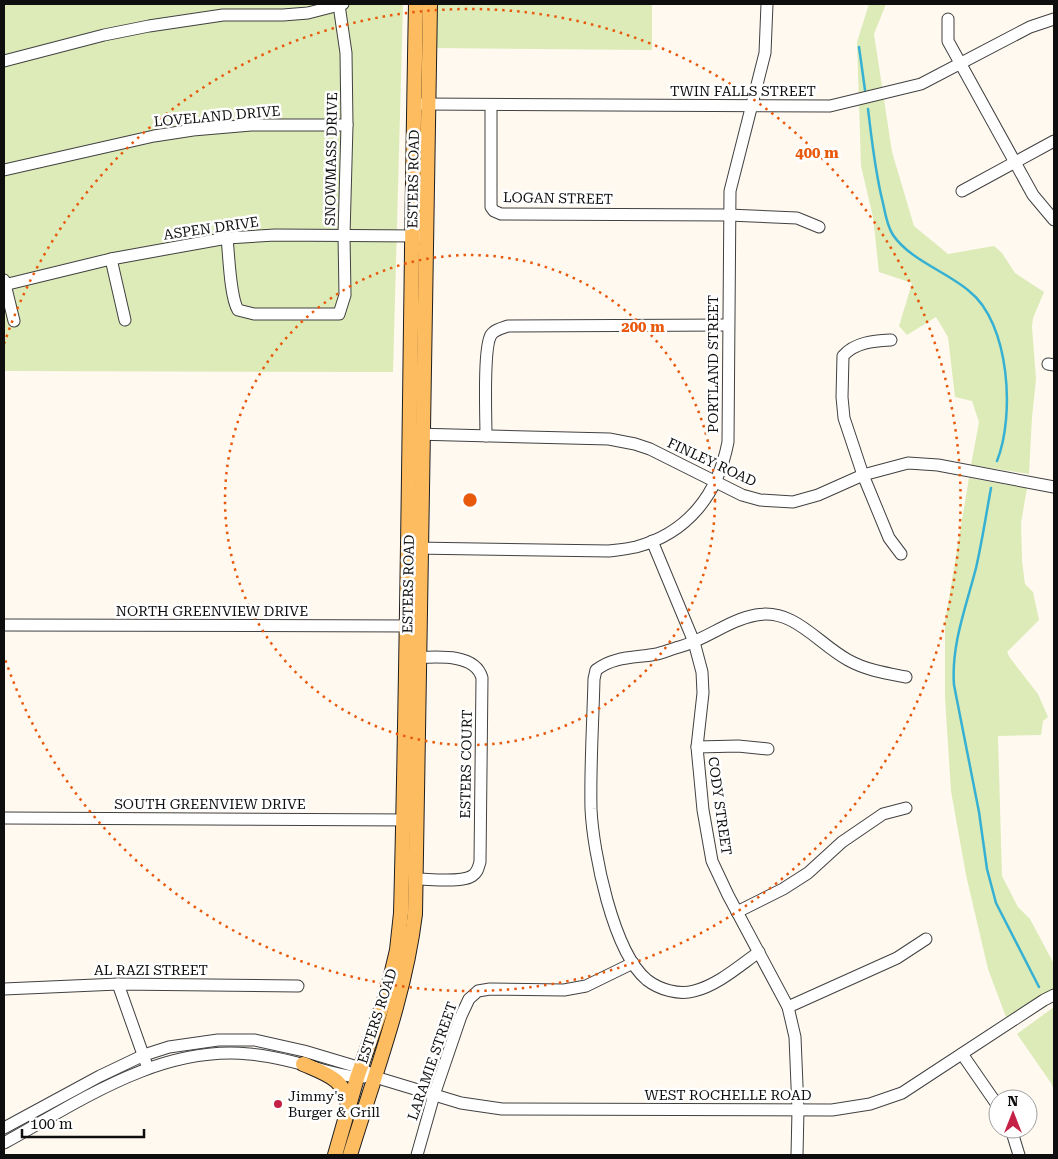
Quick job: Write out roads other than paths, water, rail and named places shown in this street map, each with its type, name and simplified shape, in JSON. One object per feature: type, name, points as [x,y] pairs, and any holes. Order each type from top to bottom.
[{"type":"main road","name":"ESTERS ROAD","points":[[335,1155],[359,1073],[387,992],[397,950],[410,820],[416,434],[426,236],[416,4]]},
{"type":"main road","name":"ESTERS ROAD","points":[[416,434],[412,236],[430,4]]},
{"type":"main road","name":"ESTERS ROAD","points":[[350,1155],[404,976],[414,921],[416,879],[410,820]]},
{"type":"main road","points":[[303,1064],[323,1073],[344,1088],[347,1096],[348,1110]]},
{"type":"street","points":[[4,61],[104,35],[150,26],[224,15],[308,13],[341,4]]},
{"type":"street","name":"SNOWMASS DRIVE","points":[[227,238],[234,295],[238,310],[254,314],[339,314],[345,295],[344,235],[347,125],[346,53],[341,4]]},
{"type":"street","name":"PORTLAND STREET","points":[[414,548],[608,551],[635,547],[673,531],[703,504],[724,464],[728,442],[728,215],[730,190],[766,53],[766,4]]},
{"type":"street","points":[[948,19],[948,41],[1034,195],[1054,220]]},
{"type":"street","name":"TWIN FALLS STREET","points":[[421,104],[830,106],[921,84],[1030,27],[1054,20]]},
{"type":"street","name":"LOGAN STREET","points":[[490,105],[491,207],[494,211],[501,214],[728,215]]},
{"type":"street","name":"LOVELAND DRIVE","points":[[4,170],[154,136],[193,130],[251,126],[347,125]]},
{"type":"street","points":[[962,191],[1054,141]]},
{"type":"street","points":[[728,215],[797,218],[819,227]]},
{"type":"street","name":"ASPEN DRIVE","points":[[4,283],[111,259],[227,238],[275,235],[426,236]]},
{"type":"street","points":[[111,259],[125,320]]},
{"type":"street","points":[[4,283],[14,321]]},
{"type":"street","points":[[486,436],[486,349],[491,334],[499,329],[508,326],[728,325]]},
{"type":"street","points":[[891,340],[872,341],[849,349],[843,356],[842,397],[844,418],[863,475],[888,538],[901,554]]},
{"type":"street","name":"FINLEY ROAD","points":[[416,434],[609,439],[635,444],[742,495],[760,500],[793,502],[818,495],[863,475],[908,463],[938,465],[1054,486]]},
{"type":"street","name":"CODY STREET","points":[[652,541],[694,642],[702,672],[703,693],[697,747],[703,810],[712,861],[788,1007],[795,1037],[798,1110],[797,1155]]},
{"type":"street","points":[[759,952],[709,986],[693,991],[678,992],[662,989],[647,980],[633,963],[619,935],[605,893],[599,871],[591,810],[594,679],[596,670],[613,660],[657,654],[694,642],[731,623],[756,615],[769,614],[783,616],[797,622],[828,648],[848,660],[872,670],[906,677]]},
{"type":"street","name":"NORTH GREENVIEW DRIVE","points":[[4,625],[413,626]]},
{"type":"street","name":"ESTERS COURT","points":[[413,658],[466,660],[475,665],[480,671],[482,678],[480,862],[478,871],[472,876],[463,879],[416,879]]},
{"type":"street","points":[[697,747],[738,746],[768,749]]},
{"type":"street","points":[[737,912],[783,889],[808,873],[842,842],[883,814],[906,808]]},
{"type":"street","name":"SOUTH GREENVIEW DRIVE","points":[[4,818],[410,820]]},
{"type":"street","points":[[788,1007],[898,958],[926,939]]},
{"type":"street","name":"LARAMIE STREET","points":[[417,1155],[434,1095],[461,1016],[469,999],[478,991],[564,990],[586,986],[633,963]]},
{"type":"street","points":[[118,984],[148,1068]]},
{"type":"street","name":"AL RAZI STREET","points":[[4,988],[118,984],[298,986]]},
{"type":"street","name":"WEST ROCHELLE ROAD","points":[[4,1143],[117,1082],[148,1068],[181,1058],[226,1052],[273,1057],[359,1073],[461,1103],[502,1109],[832,1110],[870,1104],[902,1093],[1054,995]]},
{"type":"street","name":"WEST ROCHELLE ROAD","points":[[4,1128],[100,1076],[144,1055],[196,1042],[255,1040],[304,1051],[359,1073]]},
{"type":"street","points":[[962,1054],[988,1092]]},
{"type":"street","points":[[1013,1139],[1019,1155]]},
{"type":"waterway","points":[[859,47],[865,90]]},
{"type":"waterway","points":[[868,109],[878,180],[886,219],[893,235],[909,252],[969,291],[983,306],[993,325],[1001,347],[1007,396],[1003,442],[997,461]]},
{"type":"waterway","points":[[991,488],[976,568],[957,641],[954,685],[979,812],[987,869],[996,903],[1039,987]]},
{"type":"place","name":"Jimmy's Burger & Grill","points":[[278,1104]]}]
